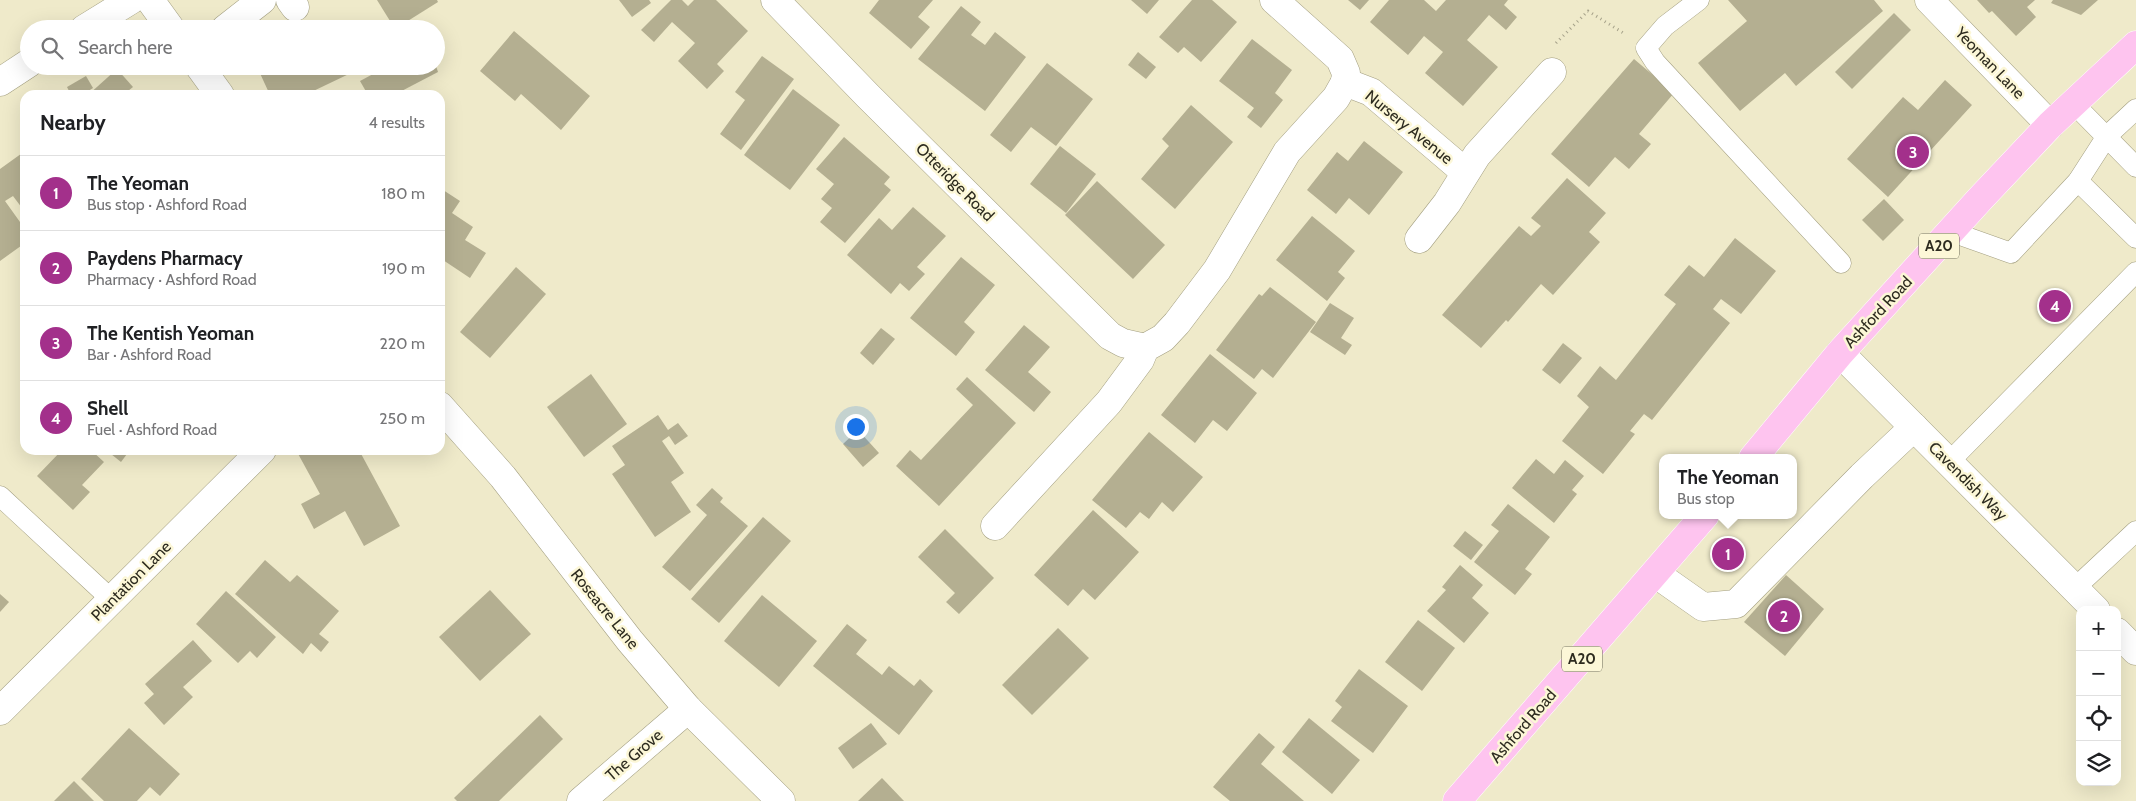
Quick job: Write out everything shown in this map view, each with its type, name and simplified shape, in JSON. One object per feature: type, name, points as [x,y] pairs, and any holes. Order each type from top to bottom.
[{"type":"main road","name":"Ashford Road","points":[[1756,454],[1840,353],[1980,199],[2050,125],[2136,45]]},
{"type":"main road","name":"Ashford Road","points":[[1458,801],[1702,519]]},
{"type":"street","points":[[99,20],[131,0]]},
{"type":"street","points":[[150,0],[164,20]]},
{"type":"street","points":[[236,20],[262,0]]},
{"type":"street","name":"Otteridge Road","points":[[775,0],[868,96],[1110,336],[1123,343],[1145,348]]},
{"type":"street","points":[[995,526],[1109,402],[1140,360],[1145,348],[1163,338],[1178,324],[1217,270],[1287,152],[1336,98],[1345,82],[1346,73],[1340,59],[1274,0]]},
{"type":"street","name":"Yeoman Lane","points":[[1929,0],[2050,125]]},
{"type":"street","points":[[0,82],[20,69]]},
{"type":"street","name":"Nursery Avenue","points":[[1419,239],[1447,203],[1465,172],[1492,137],[1552,72]]},
{"type":"street","points":[[205,75],[216,90]]},
{"type":"street","name":"Nursery Avenue","points":[[1345,82],[1370,92],[1465,172]]},
{"type":"street","name":"Cavendish Way","points":[[1840,353],[2092,606]]},
{"type":"street","name":"Roseacre Lane","points":[[445,412],[503,477],[630,642],[688,709],[781,801]]},
{"type":"street","points":[[1656,574],[1702,606],[1736,604],[1862,476],[1914,427]]},
{"type":"street","name":"Plantation Lane","points":[[0,711],[257,455]]},
{"type":"street","points":[[2121,636],[2136,651]]},
{"type":"street","name":"The Grove","points":[[581,801],[688,709]]},
{"type":"lane","points":[[1699,0],[1665,26],[1646,48],[1655,62],[1841,263]]},
{"type":"lane","points":[[2074,104],[2136,167]]},
{"type":"lane","points":[[1952,232],[2012,253],[2078,181],[2107,136],[2136,110]]},
{"type":"lane","points":[[2078,181],[2136,238]]},
{"type":"lane","points":[[1949,462],[2136,272]]},
{"type":"lane","points":[[0,496],[112,600]]},
{"type":"lane","points":[[2075,588],[2136,530]]},
{"type":"path","points":[[1552,72],[1548,52],[1588,11],[1646,48]]},
{"type":"building","points":[[377,0],[437,0],[438,2],[409,20],[389,20]]},
{"type":"building","points":[[619,0],[649,0],[651,3],[632,17]]},
{"type":"building","points":[[671,0],[682,0],[688,6],[694,0],[716,0],[748,31],[717,64],[724,71],[707,89],[678,61],[695,43],[672,22],[654,42],[641,30]]},
{"type":"building","points":[[879,0],[933,0],[918,17],[930,27],[911,49],[869,13]]},
{"type":"building","points":[[1131,0],[1159,0],[1147,14]]},
{"type":"building","points":[[1192,0],[1212,0],[1237,22],[1201,62],[1184,47],[1178,53],[1159,37]]},
{"type":"building","points":[[1348,0],[1369,0],[1360,10]]},
{"type":"building","points":[[1389,0],[1424,0],[1436,11],[1446,0],[1508,0],[1504,5],[1517,17],[1506,30],[1489,15],[1467,40],[1498,67],[1463,106],[1425,73],[1443,52],[1424,36],[1408,55],[1370,22]]},
{"type":"building","points":[[1728,0],[1874,0],[1883,11],[1796,86],[1785,73],[1740,111],[1698,63],[1747,21]]},
{"type":"building","points":[[1977,0],[2035,0],[2027,7],[2036,17],[2016,36],[1992,11],[1989,13]]},
{"type":"building","points":[[2053,0],[2098,0],[2081,15],[2051,3]]},
{"type":"building","points":[[961,6],[981,22],[971,35],[985,45],[995,32],[1026,57],[985,111],[918,59]]},
{"type":"building","points":[[1894,13],[1911,30],[1852,89],[1835,72]]},
{"type":"building","points":[[514,31],[590,96],[561,130],[521,94],[515,101],[480,71]]},
{"type":"building","points":[[1252,39],[1292,70],[1275,93],[1283,100],[1261,128],[1247,117],[1254,108],[1219,81]]},
{"type":"building","points":[[1138,52],[1156,67],[1146,79],[1128,65]]},
{"type":"building","points":[[762,56],[794,79],[741,150],[720,134],[745,100],[735,92]]},
{"type":"building","points":[[1634,59],[1674,93],[1639,134],[1651,144],[1629,169],[1615,157],[1589,187],[1551,154]]},
{"type":"building","points":[[1047,63],[1093,99],[1056,146],[1031,127],[1011,152],[990,135]]},
{"type":"building","points":[[110,75],[122,75],[133,87],[129,90],[94,90]]},
{"type":"building","points":[[261,75],[347,75],[315,90],[268,90]]},
{"type":"building","points":[[371,75],[432,75],[404,90],[365,90],[360,81]]},
{"type":"building","points":[[86,76],[93,88],[90,90],[68,90],[67,87]]},
{"type":"building","points":[[1945,80],[1972,105],[1888,197],[1847,159],[1903,97],[1918,110]]},
{"type":"building","points":[[793,89],[840,125],[790,190],[744,155]]},
{"type":"building","points":[[1191,105],[1233,142],[1175,209],[1141,179],[1169,146],[1162,139]]},
{"type":"building","points":[[844,137],[890,177],[884,184],[891,190],[845,243],[820,222],[832,208],[821,199],[834,184],[816,169]]},
{"type":"building","points":[[1364,141],[1403,172],[1369,215],[1349,198],[1336,214],[1307,190],[1337,152],[1348,161]]},
{"type":"building","points":[[1060,146],[1096,174],[1066,213],[1030,184]]},
{"type":"building","points":[[20,155],[20,205],[13,196],[5,201],[20,222],[20,247],[0,261],[0,169]]},
{"type":"building","points":[[1567,178],[1606,213],[1589,232],[1600,242],[1553,295],[1541,284],[1508,322],[1506,320],[1481,348],[1442,315],[1519,226],[1531,236],[1541,226],[1531,218]]},
{"type":"building","points":[[1097,181],[1165,245],[1133,279],[1065,215]]},
{"type":"building","points":[[445,191],[460,201],[452,213],[473,227],[465,240],[486,253],[470,278],[445,261]]},
{"type":"building","points":[[1884,199],[1904,220],[1883,241],[1862,220]]},
{"type":"building","points":[[913,207],[946,236],[917,267],[925,274],[909,291],[900,283],[891,294],[847,255],[879,218],[892,230]]},
{"type":"building","points":[[1312,216],[1355,251],[1338,272],[1345,278],[1327,301],[1276,260]]},
{"type":"building","points":[[1735,238],[1776,271],[1741,314],[1721,299],[1713,309],[1730,323],[1652,420],[1644,414],[1630,431],[1635,434],[1603,474],[1562,441],[1589,407],[1577,396],[1600,366],[1616,380],[1676,304],[1664,295],[1689,265],[1704,277]]},
{"type":"building","points":[[961,257],[995,285],[964,322],[975,332],[956,356],[910,318]]},
{"type":"building","points":[[516,267],[546,294],[490,358],[460,332]]},
{"type":"building","points":[[1270,287],[1316,322],[1273,378],[1262,369],[1254,379],[1216,350],[1259,294],[1262,296]]},
{"type":"building","points":[[1330,303],[1354,318],[1341,338],[1352,345],[1345,355],[1310,332]]},
{"type":"building","points":[[1024,325],[1050,347],[1028,372],[1051,392],[1034,412],[985,370]]},
{"type":"building","points":[[881,328],[895,339],[873,365],[860,353]]},
{"type":"building","points":[[1563,343],[1582,358],[1560,384],[1542,370]]},
{"type":"building","points":[[1210,354],[1257,393],[1227,431],[1213,420],[1195,443],[1161,415]]},
{"type":"building","points":[[591,374],[627,424],[584,457],[547,407]]},
{"type":"building","points":[[967,377],[1016,423],[939,506],[896,466],[910,450],[921,460],[973,405],[956,389]]},
{"type":"building","points":[[658,415],[668,430],[678,423],[688,436],[675,445],[669,436],[662,441],[684,473],[671,482],[691,512],[655,537],[612,474],[625,465],[612,446]]},
{"type":"building","points":[[858,430],[879,453],[863,467],[843,444]]},
{"type":"building","points":[[1149,432],[1203,477],[1173,512],[1162,502],[1149,519],[1140,512],[1126,528],[1092,500]]},
{"type":"building","points":[[57,455],[96,455],[104,462],[82,485],[90,492],[73,510],[37,476]]},
{"type":"building","points":[[112,455],[126,455],[121,462]]},
{"type":"building","points":[[299,455],[362,455],[400,526],[364,546],[345,511],[314,529],[301,504],[320,494]]},
{"type":"building","points":[[1536,459],[1554,474],[1565,460],[1584,476],[1572,490],[1577,494],[1554,523],[1512,488]]},
{"type":"building","points":[[712,488],[723,498],[720,502],[748,526],[690,591],[662,567],[707,515],[696,505]]},
{"type":"building","points":[[1508,504],[1550,537],[1525,569],[1532,574],[1515,595],[1474,562],[1499,531],[1491,525]]},
{"type":"building","points":[[1093,510],[1139,552],[1095,600],[1083,589],[1068,606],[1034,575]]},
{"type":"building","points":[[763,517],[791,541],[719,623],[691,599]]},
{"type":"building","points":[[945,529],[994,578],[959,614],[946,602],[955,593],[918,557]]},
{"type":"building","points":[[1465,531],[1483,545],[1471,560],[1453,546]]},
{"type":"building","points":[[265,560],[290,582],[297,575],[339,611],[319,634],[329,642],[321,652],[311,643],[303,654],[235,594]]},
{"type":"building","points":[[1460,565],[1483,585],[1472,598],[1489,613],[1464,643],[1427,611],[1446,590],[1442,587]]},
{"type":"building","points":[[1786,575],[1824,609],[1785,656],[1744,622]]},
{"type":"building","points":[[490,590],[531,634],[480,681],[439,637]]},
{"type":"building","points":[[226,591],[276,637],[257,658],[250,651],[238,663],[196,624]]},
{"type":"building","points":[[0,594],[9,602],[0,612]]},
{"type":"building","points":[[762,595],[817,641],[779,687],[724,641]]},
{"type":"building","points":[[1418,620],[1455,648],[1422,691],[1385,662]]},
{"type":"building","points":[[847,624],[867,640],[856,654],[882,675],[889,666],[914,686],[920,679],[933,691],[899,735],[813,666]]},
{"type":"building","points":[[1058,628],[1089,658],[1032,715],[1002,685]]},
{"type":"building","points":[[193,640],[212,661],[183,687],[193,697],[164,725],[144,703],[154,694],[145,684]]},
{"type":"building","points":[[1359,669],[1408,706],[1373,753],[1331,721],[1342,707],[1335,701]]},
{"type":"building","points":[[540,715],[563,739],[499,801],[457,801],[454,798]]},
{"type":"building","points":[[1309,718],[1360,760],[1332,794],[1282,752]]},
{"type":"building","points":[[871,723],[887,744],[853,769],[838,748]]},
{"type":"building","points":[[129,728],[180,774],[160,796],[150,787],[137,801],[104,801],[81,779]]},
{"type":"building","points":[[1259,733],[1275,747],[1261,764],[1304,801],[1230,801],[1213,787]]},
{"type":"building","points":[[882,778],[904,801],[858,801]]},
{"type":"building","points":[[74,781],[94,801],[54,801]]},
{"type":"place","name":"The Kentish Yeoman","points":[[1913,152]]},
{"type":"place","name":"Shell","points":[[2055,306]]},
{"type":"place","name":"The Yeoman","points":[[1728,554]]},
{"type":"place","name":"Paydens Pharmacy","points":[[1784,616]]}]
